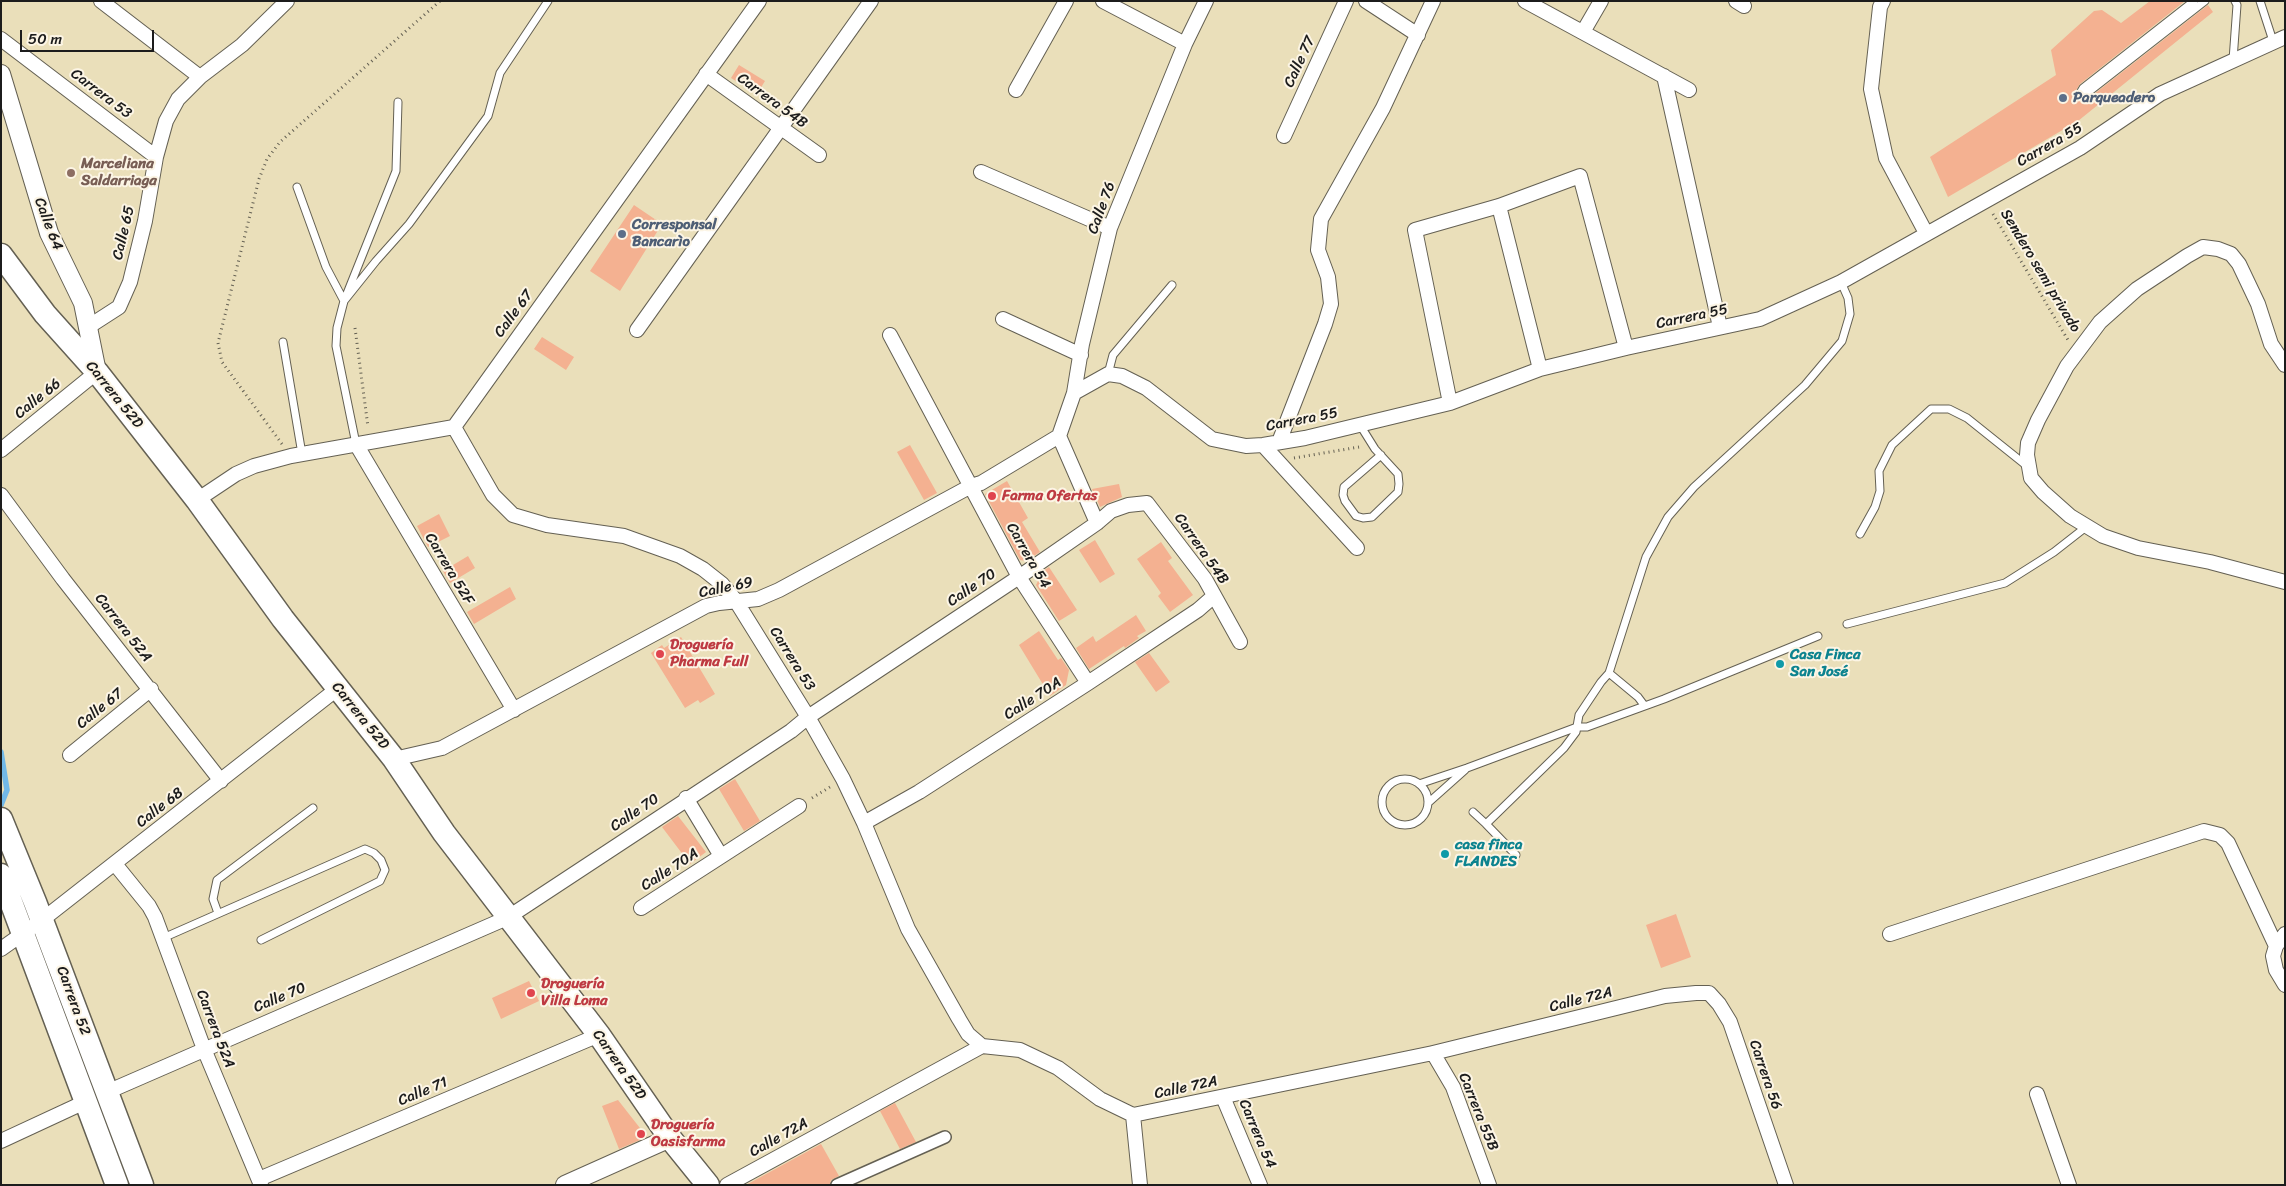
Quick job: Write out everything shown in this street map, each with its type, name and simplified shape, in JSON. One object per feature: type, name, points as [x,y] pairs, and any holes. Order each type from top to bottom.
[{"type":"main road","name":"Carrera 52D","points":[[1,256],[45,314],[97,372],[198,500],[337,689],[394,759],[444,832],[507,918],[599,1035],[670,1138],[708,1185]]},
{"type":"main road","name":"Carrera 52","points":[[1,818],[29,885],[142,1185]]},
{"type":"main road","name":"Carrera 52","points":[[1,875],[117,1185]]},
{"type":"street","points":[[101,1],[200,77]]},
{"type":"street","name":"Calle 67","points":[[454,427],[758,1]]},
{"type":"street","points":[[637,330],[871,1]]},
{"type":"street","points":[[1016,90],[1066,1]]},
{"type":"street","points":[[1102,1],[1184,44]]},
{"type":"street","name":"Calle 76","points":[[1059,436],[1074,393],[1110,228],[1184,44],[1206,1]]},
{"type":"street","name":"Calle 77","points":[[1284,136],[1346,1]]},
{"type":"street","points":[[1366,1],[1418,36]]},
{"type":"street","points":[[1279,442],[1325,324],[1330,304],[1328,277],[1318,250],[1321,220],[1383,108],[1418,36],[1432,1]]},
{"type":"street","points":[[1525,1],[1689,90]]},
{"type":"street","points":[[1583,32],[1601,1]]},
{"type":"street","points":[[1883,1],[1880,8],[1871,89],[1886,158],[1926,233]]},
{"type":"street","name":"Calle 65","points":[[88,327],[119,307],[130,282],[145,222],[156,157],[166,121],[178,99],[200,77],[242,45],[278,4]]},
{"type":"street","name":"Carrera 53","points":[[1,39],[156,157]]},
{"type":"street","name":"Carrera 55","points":[[1108,374],[1122,376],[1146,388],[1212,439],[1246,446],[1263,445],[1305,438],[1450,403],[1540,369],[1760,319],[1841,282],[2080,148],[2160,94],[2279,39]]},
{"type":"street","name":"Calle 64","points":[[1,74],[49,233],[83,303],[97,372]]},
{"type":"street","name":"Carrera 54B","points":[[706,74],[819,155]]},
{"type":"street","points":[[1664,76],[1720,327]]},
{"type":"street","points":[[981,172],[1110,228]]},
{"type":"street","points":[[1450,403],[1415,230],[1499,206],[1580,176],[1626,348]]},
{"type":"street","points":[[1499,206],[1540,369]]},
{"type":"street","points":[[2285,365],[2271,344],[2258,304],[2239,264],[2231,254],[2218,249],[2203,247],[2137,288],[2100,322],[2076,354],[2032,431],[2028,443],[2028,466],[2031,478],[2063,511],[2086,527],[2103,536],[2138,548],[2210,562],[2285,582]]},
{"type":"street","points":[[1003,319],[1081,355]]},
{"type":"street","name":"Carrera 54","points":[[890,335],[1019,577],[1088,683]]},
{"type":"street","name":"Calle 66","points":[[1,450],[97,372]]},
{"type":"street","points":[[1074,393],[1108,374]]},
{"type":"street","points":[[198,500],[236,474],[254,466],[297,455],[454,427]]},
{"type":"street","name":"Carrera 53","points":[[454,427],[493,495],[513,516],[547,526],[624,536],[680,556],[703,569],[722,584],[736,601],[808,717],[843,779],[864,823],[908,929],[968,1034],[982,1046]]},
{"type":"street","points":[[1059,436],[1097,523]]},
{"type":"street","name":"Calle 69","points":[[394,759],[442,748],[693,612],[718,603],[758,599],[779,590],[971,486],[989,479],[1059,436]]},
{"type":"street","name":"Carrera 52F","points":[[356,444],[514,710]]},
{"type":"street","points":[[1263,445],[1357,548]]},
{"type":"street","name":"Carrera 52A","points":[[1,495],[63,579],[151,689],[221,781]]},
{"type":"street","name":"Carrera 54B","points":[[1147,503],[1205,579],[1240,642]]},
{"type":"street","name":"Calle 70","points":[[107,1092],[507,918],[686,798],[791,731],[808,717],[1019,577],[1097,523],[1111,511],[1128,505],[1147,503]]},
{"type":"street","name":"Calle 70A","points":[[864,823],[919,792],[1088,683],[1198,610],[1214,596]]},
{"type":"street","name":"Calle 67","points":[[70,755],[151,689]]},
{"type":"street","name":"Calle 68","points":[[1,949],[115,864],[337,689]]},
{"type":"street","points":[[686,798],[721,856]]},
{"type":"street","name":"Calle 70A","points":[[641,908],[799,806]]},
{"type":"street","points":[[1890,934],[2204,831],[2220,835],[2228,843],[2276,946]]},
{"type":"street","name":"Carrera 52A","points":[[115,864],[149,906],[163,938],[204,1049],[260,1182]]},
{"type":"street","points":[[2285,934],[2276,946],[2273,956],[2274,964],[2285,985]]},
{"type":"street","name":"Calle 72A","points":[[1133,1115],[1433,1053],[1665,996],[1696,993]]},
{"type":"street","name":"Carrera 56","points":[[1696,993],[1709,993],[1719,1004],[1730,1022],[1786,1185]]},
{"type":"street","name":"Calle 71","points":[[260,1182],[599,1035]]},
{"type":"street","points":[[982,1046],[1020,1050],[1058,1068],[1100,1098],[1133,1115],[1140,1185]]},
{"type":"street","name":"Calle 72A","points":[[727,1185],[982,1046]]},
{"type":"street","name":"Carrera 55B","points":[[1433,1053],[1453,1087],[1489,1185]]},
{"type":"street","points":[[2037,1094],[2069,1185]]},
{"type":"street","name":"Carrera 54","points":[[1223,1097],[1260,1185]]},
{"type":"street","points":[[1,1141],[85,1102]]},
{"type":"street","points":[[837,1185],[944,1137]]},
{"type":"street","points":[[566,1185],[670,1138]]},
{"type":"lane","points":[[344,301],[409,224],[488,116],[500,73],[548,1]]},
{"type":"lane","points":[[2194,1],[2082,88],[2080,93],[2086,94],[2205,1]]},
{"type":"lane","points":[[2233,60],[2237,5],[2235,1]]},
{"type":"lane","points":[[2260,1],[2279,39]]},
{"type":"lane","points":[[356,444],[336,346],[337,328],[344,301],[396,171],[398,102]]},
{"type":"lane","points":[[297,187],[326,267],[344,301]]},
{"type":"lane","points":[[1486,824],[1564,748],[1572,737],[1584,708],[1609,673],[1646,557],[1668,517],[1694,487],[1799,390],[1842,341],[1850,314],[1848,298],[1841,282]]},
{"type":"lane","points":[[1108,374],[1113,355],[1172,285]]},
{"type":"lane","points":[[283,342],[297,455]]},
{"type":"lane","points":[[1860,534],[1880,491],[1879,471],[1892,445],[1931,410],[1948,409],[1967,418],[2028,466]]},
{"type":"lane","points":[[1360,425],[1374,446],[1398,474],[1398,492],[1372,516],[1363,518],[1356,516],[1345,501],[1343,495],[1344,487],[1381,455]]},
{"type":"lane","points":[[1847,624],[2004,583],[2054,552],[2086,527]]},
{"type":"lane","points":[[1419,784],[1576,727],[1587,727],[1614,718],[1644,705],[1717,679],[1818,636]]},
{"type":"lane","points":[[1609,673],[1638,697],[1644,705]]},
{"type":"lane","points":[[1428,804],[1425,789],[1419,784],[1405,779],[1391,784],[1382,797],[1385,813],[1389,819],[1397,824],[1406,825],[1414,823],[1422,818],[1428,804],[1467,768]]},
{"type":"lane","points":[[218,913],[213,899],[217,880],[313,808]]},
{"type":"lane","points":[[1473,812],[1516,855]]},
{"type":"lane","points":[[163,938],[365,849],[374,853],[381,860],[384,870],[380,881],[261,940]]},
{"type":"path","points":[[297,455],[222,362],[218,343],[259,179],[267,159],[280,142],[440,1]]},
{"type":"path","name":"Sendero semi privado","points":[[1985,201],[2076,354]]},
{"type":"path","points":[[355,328],[370,443]]},
{"type":"path","points":[[1276,460],[1357,446],[1368,450],[1374,446]]},
{"type":"path","points":[[799,806],[843,779]]},
{"type":"building","name":"Parqueadero","points":[[2150,1],[2185,1],[2080,84],[2075,92],[2076,97],[2089,98],[2208,5],[2213,12],[2078,121],[1948,197],[1930,157],[2056,75],[2051,50],[2094,11],[2102,10],[2121,23]]},
{"type":"building","points":[[739,65],[765,81],[757,94],[731,78]]},
{"type":"building","points":[[634,205],[662,224],[620,291],[590,271]]},
{"type":"building","points":[[542,337],[574,357],[566,370],[534,349]]},
{"type":"building","points":[[910,445],[937,493],[924,500],[897,452]]},
{"type":"building","points":[[1007,481],[1028,518],[1022,522],[1040,552],[1026,561],[1020,560],[985,494]]},
{"type":"building","points":[[1119,484],[1122,497],[1100,507],[1092,489]]},
{"type":"building","points":[[439,514],[450,536],[428,547],[417,526]]},
{"type":"building","points":[[1095,540],[1115,574],[1100,583],[1079,550]]},
{"type":"building","points":[[1161,542],[1172,558],[1168,561],[1193,595],[1170,612],[1158,596],[1161,593],[1137,559]]},
{"type":"building","points":[[468,556],[475,568],[450,583],[443,571]]},
{"type":"building","points":[[1049,567],[1077,610],[1059,621],[1036,585],[1043,571]]},
{"type":"building","points":[[510,587],[516,599],[474,624],[467,612]]},
{"type":"building","points":[[1136,615],[1146,631],[1137,636],[1139,638],[1125,648],[1124,646],[1089,669],[1076,648],[1093,636],[1096,642]]},
{"type":"building","points":[[1039,631],[1058,660],[1061,658],[1069,670],[1066,685],[1050,696],[1019,645]]},
{"type":"building","points":[[681,637],[715,694],[700,703],[698,700],[685,708],[651,653],[662,645],[664,648]]},
{"type":"building","points":[[1149,653],[1170,682],[1156,692],[1135,662]]},
{"type":"building","points":[[735,779],[760,821],[744,831],[719,789]]},
{"type":"building","points":[[678,816],[706,852],[690,864],[662,827]]},
{"type":"building","points":[[1676,914],[1691,957],[1661,968],[1646,925]]},
{"type":"building","points":[[529,981],[539,1001],[501,1019],[492,998]]},
{"type":"building","points":[[618,1100],[647,1137],[619,1149],[602,1106]]},
{"type":"building","points":[[895,1103],[916,1142],[900,1149],[880,1111]]},
{"type":"building","points":[[821,1144],[839,1176],[831,1180],[830,1185],[746,1185]]},
{"type":"waterway","points":[[1,752],[7,790],[1,805]]},
{"type":"place","name":"Parqueadero","points":[[2063,98]]},
{"type":"place","name":"Marceliana Saldarriaga","points":[[71,173]]},
{"type":"place","name":"Corresponsal Bancarìo","points":[[622,234]]},
{"type":"place","name":"Farma Ofertas","points":[[992,496]]},
{"type":"place","name":"Droguería Pharma Full","points":[[660,654]]},
{"type":"place","name":"Casa Finca San José","points":[[1780,664]]},
{"type":"place","name":"casa finca FLANDES","points":[[1445,854]]},
{"type":"place","name":"Droguería Villa Loma","points":[[531,993]]},
{"type":"place","name":"Droguería Oasisfarma","points":[[641,1134]]}]
